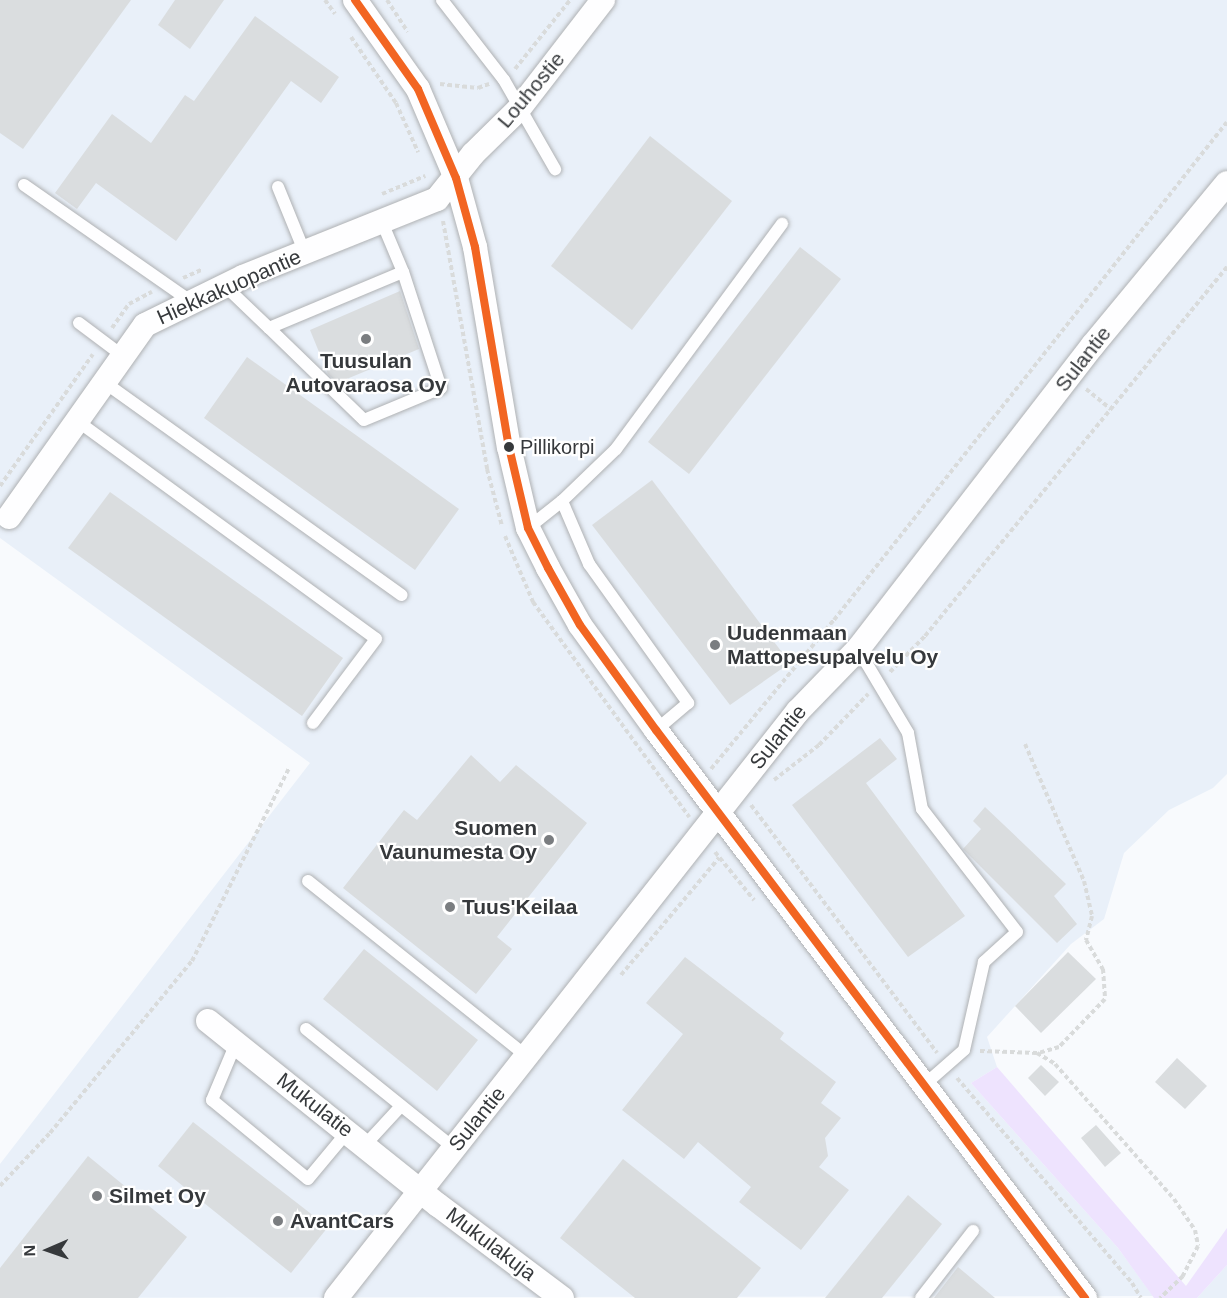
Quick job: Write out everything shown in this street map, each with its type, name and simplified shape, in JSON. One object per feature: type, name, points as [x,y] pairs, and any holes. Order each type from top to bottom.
[{"type":"street","points":[[355,0],[418,89],[456,178],[476,247],[509,447],[528,528],[580,625],[922,1086],[1085,1298]]},
{"type":"street","name":"Louhostie","points":[[456,178],[473,154],[518,110],[603,0]]},
{"type":"street","name":"Hiekkakuopantie","points":[[9,517],[145,325],[189,300],[437,199],[456,178]]},
{"type":"street","name":"Sulantie","points":[[336,1298],[421,1188],[528,1057],[798,711],[858,649],[1093,345],[1227,183]]},
{"type":"street","name":"Mukulatie","points":[[208,1021],[421,1188]]},
{"type":"street","name":"Mukulakuja","points":[[421,1188],[562,1298]]},
{"type":"lane","points":[[442,0],[504,80],[518,110],[555,169]]},
{"type":"lane","points":[[24,185],[189,300]]},
{"type":"lane","points":[[278,187],[305,253]]},
{"type":"lane","points":[[224,285],[364,420],[441,388],[403,272],[382,222]]},
{"type":"lane","points":[[528,528],[562,501],[616,449],[782,224]]},
{"type":"lane","points":[[270,328],[403,272]]},
{"type":"lane","points":[[79,323],[123,356]]},
{"type":"lane","points":[[104,382],[402,595]]},
{"type":"lane","points":[[76,420],[376,639],[313,723]]},
{"type":"lane","points":[[562,501],[589,564],[688,703],[656,730]]},
{"type":"lane","points":[[858,649],[908,733],[921,809],[1017,932],[984,962],[964,1050],[922,1086]]},
{"type":"lane","points":[[308,881],[528,1057]]},
{"type":"lane","points":[[306,1029],[400,1107],[454,1148]]},
{"type":"lane","points":[[236,1044],[212,1100],[308,1179],[357,1138],[400,1107]]},
{"type":"lane","points":[[921,1298],[973,1231]]},
{"type":"path","points":[[325,0],[341,22]]},
{"type":"path","points":[[387,0],[411,38]]},
{"type":"path","points":[[347,31],[396,103]]},
{"type":"path","points":[[435,75],[445,94]]},
{"type":"path","points":[[711,770],[834,620],[1227,122]]},
{"type":"path","points":[[766,787],[819,745],[925,636],[1227,267]]},
{"type":"path","points":[[964,1050],[1037,1053],[1059,1047],[1105,999],[1103,969],[1086,940],[1092,916],[1084,881],[1025,744]]},
{"type":"path","points":[[704,761],[711,770],[738,787],[946,1065],[1132,1283],[1140,1298]]},
{"type":"path","points":[[0,1186],[50,1133],[192,961],[290,768]]},
{"type":"path","points":[[1037,1053],[1063,1072],[1174,1199],[1195,1230],[1198,1246],[1193,1262],[1160,1298]]},
{"type":"shaded area","points":[[0,0],[1227,0],[1227,774],[1213,788],[1169,810],[1124,853],[1104,919],[1071,944],[987,1037],[997,1067],[971,1083],[1118,1248],[1153,1296],[0,1298],[0,1164],[310,763],[0,538]]},
{"type":"shaded area","points":[[997,1067],[1186,1286],[1227,1228],[1227,1265],[1197,1298],[1154,1298],[1118,1248],[971,1083]]},
{"type":"shaded area","points":[[1227,1265],[1227,1298],[1197,1298]]},
{"type":"building","points":[[0,0],[131,0],[23,149],[0,133]]},
{"type":"building","points":[[175,0],[224,0],[190,49],[158,25]]},
{"type":"building","points":[[255,16],[339,77],[321,103],[291,81],[176,241],[96,183],[77,209],[55,193],[112,114],[151,143],[185,95],[194,101]]},
{"type":"building","points":[[650,136],[732,201],[632,330],[551,266]]},
{"type":"building","points":[[800,247],[841,279],[689,474],[648,442]]},
{"type":"building","name":"Tuusulan Autovaraosa Oy","points":[[400,291],[419,349],[337,383],[328,374],[310,330]]},
{"type":"building","points":[[247,357],[459,509],[415,570],[204,418]]},
{"type":"building","points":[[652,480],[790,663],[730,705],[592,525]]},
{"type":"building","points":[[110,492],[343,658],[302,716],[68,548]]},
{"type":"building","points":[[880,738],[897,759],[866,783],[965,916],[908,957],[792,805]]},
{"type":"building","points":[[471,755],[500,782],[516,765],[587,823],[497,937],[512,949],[476,994],[343,888],[404,810],[417,820]]},
{"type":"building","points":[[985,807],[1066,884],[1054,896],[1077,924],[1057,943],[963,849],[981,829],[973,821]]},
{"type":"building","points":[[364,949],[478,1040],[437,1091],[323,999]]},
{"type":"building","points":[[1068,952],[1096,979],[1041,1033],[1015,1006]]},
{"type":"building","points":[[685,957],[784,1033],[780,1039],[836,1082],[821,1103],[841,1118],[825,1138],[828,1156],[819,1167],[849,1190],[801,1250],[739,1202],[751,1187],[698,1142],[684,1159],[622,1110],[683,1034],[646,1003]]},
{"type":"building","points":[[1177,1058],[1207,1086],[1185,1109],[1155,1082]]},
{"type":"building","points":[[1041,1065],[1059,1082],[1045,1096],[1028,1078]]},
{"type":"building","points":[[193,1122],[328,1227],[291,1273],[158,1166]]},
{"type":"building","points":[[1096,1125],[1121,1153],[1105,1167],[1081,1138]]},
{"type":"building","name":"Silmet Oy","points":[[88,1156],[187,1237],[138,1298],[0,1298],[0,1268]]},
{"type":"building","points":[[623,1159],[761,1268],[737,1298],[635,1298],[560,1238]]},
{"type":"building","points":[[908,1195],[942,1224],[882,1298],[825,1298]]},
{"type":"building","points":[[958,1267],[995,1298],[934,1298]]},
{"type":"transit line","points":[[355,0],[418,89],[456,178],[475,247],[509,447],[528,528],[580,625],[656,730],[1085,1298]]},
{"type":"place","name":"Tuusulan Autovaraosa Oy","points":[[366,339]]},
{"type":"place","name":"Pillikorpi","points":[[509,447]]},
{"type":"place","name":"Uudenmaan Mattopesupalvelu Oy","points":[[715,645]]},
{"type":"place","name":"Suomen Vaunumesta Oy","points":[[549,840]]},
{"type":"place","name":"Tuus'Keilaa","points":[[450,907]]},
{"type":"place","name":"Silmet Oy","points":[[97,1196]]},
{"type":"place","name":"AvantCars","points":[[278,1221]]}]
